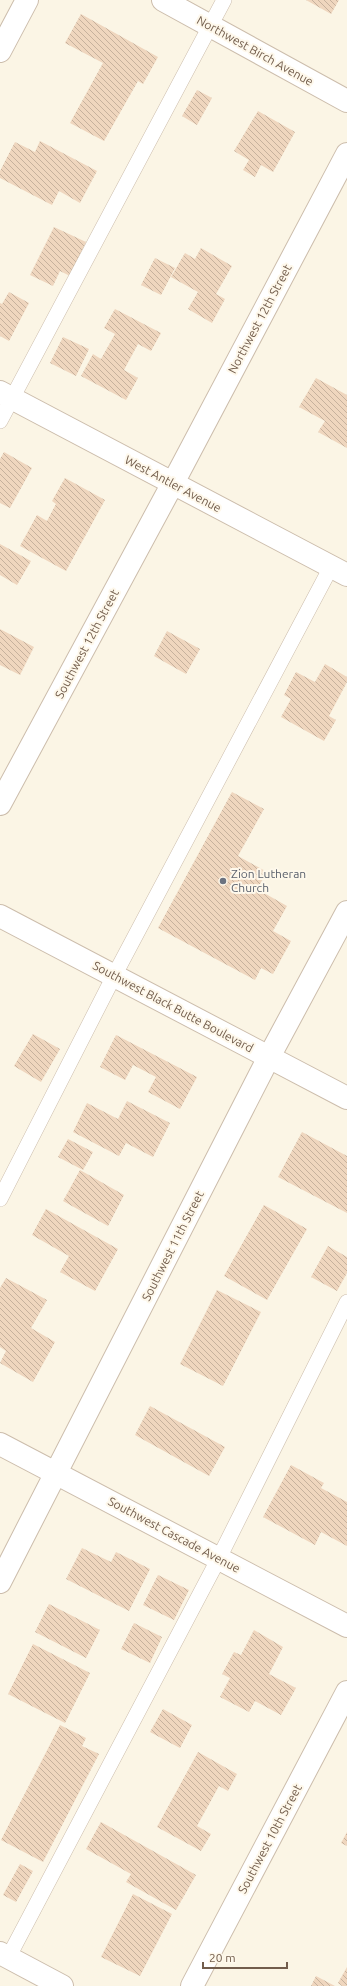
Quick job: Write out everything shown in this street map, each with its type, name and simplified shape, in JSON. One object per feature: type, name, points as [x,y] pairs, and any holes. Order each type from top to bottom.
[{"type":"street","points":[[0,51],[27,0]]},
{"type":"street","name":"Northwest Birch Avenue","points":[[163,0],[347,101]]},
{"type":"street","name":"Northwest 12th Street","points":[[173,483],[347,154]]},
{"type":"street","name":"West Antler Avenue","points":[[6,395],[339,571]]},
{"type":"street","name":"Southwest 12th Street","points":[[0,804],[173,483]]},
{"type":"street","name":"Southwest 11th Street","points":[[0,1582],[57,1474],[269,1057],[347,912]]},
{"type":"street","name":"Southwest Black Butte Boulevard","points":[[0,916],[347,1098]]},
{"type":"street","name":"Southwest Cascade Avenue","points":[[0,1444],[347,1626]]},
{"type":"street","name":"Southwest 10th Street","points":[[192,1986],[347,1692]]},
{"type":"street","points":[[4,1955],[62,1986]]},
{"type":"lane","points":[[0,421],[6,395],[224,0]]},
{"type":"lane","points":[[0,1199],[114,976],[339,571]]},
{"type":"lane","points":[[4,1955],[219,1558],[347,1302]]},
{"type":"building","points":[[306,0],[339,0],[331,14]]},
{"type":"building","points":[[81,14],[158,57],[143,84],[138,81],[104,141],[70,123],[103,63],[65,43]]},
{"type":"building","points":[[197,90],[212,98],[197,125],[182,116]]},
{"type":"building","points":[[258,111],[295,132],[273,172],[261,165],[255,177],[243,170],[249,160],[234,151]]},
{"type":"building","points":[[40,141],[97,171],[80,203],[59,191],[52,205],[0,178],[0,171],[15,142],[35,152]]},
{"type":"building","points":[[54,227],[86,242],[70,276],[60,271],[53,286],[30,275]]},
{"type":"building","points":[[201,248],[232,266],[216,294],[225,299],[212,323],[188,309],[198,292],[171,277],[185,253],[195,259]]},
{"type":"building","points":[[155,258],[175,268],[161,295],[141,285]]},
{"type":"building","points":[[9,292],[29,303],[9,341],[0,336],[0,303],[2,304]]},
{"type":"building","points":[[115,309],[161,333],[151,351],[138,344],[124,370],[138,378],[126,400],[81,376],[93,354],[101,359],[115,334],[104,328]]},
{"type":"building","points":[[63,337],[89,349],[76,376],[50,363]]},
{"type":"building","points":[[316,378],[347,395],[347,448],[318,432],[325,421],[299,407]]},
{"type":"building","points":[[4,452],[32,468],[10,508],[0,503],[0,459]]},
{"type":"building","points":[[65,478],[105,500],[66,571],[20,546],[37,515],[47,521],[56,504],[52,501]]},
{"type":"building","points":[[0,544],[31,561],[17,585],[0,575]]},
{"type":"building","points":[[0,629],[34,647],[20,675],[0,665]]},
{"type":"building","points":[[167,631],[200,649],[186,674],[154,656]]},
{"type":"building","points":[[325,664],[347,677],[347,682],[329,716],[336,720],[324,741],[281,717],[291,699],[284,695],[296,672],[315,682]]},
{"type":"building","name":"Zion Lutheran Church","points":[[232,792],[264,809],[238,856],[267,872],[257,889],[287,906],[273,931],[291,941],[273,974],[261,968],[255,980],[158,928]]},
{"type":"building","points":[[33,1034],[60,1049],[41,1082],[14,1066]]},
{"type":"building","points":[[116,1035],[197,1077],[180,1109],[148,1092],[156,1077],[133,1065],[125,1080],[100,1067]]},
{"type":"building","points":[[127,1101],[170,1123],[153,1157],[126,1143],[119,1156],[73,1132],[87,1103],[118,1119]]},
{"type":"building","points":[[302,1132],[347,1156],[347,1213],[278,1177]]},
{"type":"building","points":[[68,1139],[93,1152],[83,1170],[58,1157]]},
{"type":"building","points":[[80,1170],[124,1195],[108,1226],[63,1201]]},
{"type":"building","points":[[264,1205],[307,1229],[267,1300],[224,1276]]},
{"type":"building","points":[[46,1209],[118,1249],[95,1291],[60,1272],[69,1256],[32,1235]]},
{"type":"building","points":[[328,1246],[347,1257],[347,1273],[337,1291],[311,1277]]},
{"type":"building","points":[[6,1278],[47,1300],[31,1328],[55,1342],[33,1382],[0,1363],[6,1351],[0,1347],[0,1288]]},
{"type":"building","points":[[217,1290],[261,1312],[223,1386],[180,1364]]},
{"type":"building","points":[[150,1406],[225,1447],[209,1476],[135,1435]]},
{"type":"building","points":[[291,1465],[324,1483],[321,1488],[347,1502],[347,1546],[321,1532],[315,1545],[263,1517]]},
{"type":"building","points":[[82,1548],[111,1562],[116,1552],[150,1569],[129,1611],[66,1579]]},
{"type":"building","points":[[158,1575],[189,1590],[174,1620],[143,1605]]},
{"type":"building","points":[[49,1604],[100,1630],[86,1658],[35,1632]]},
{"type":"building","points":[[134,1623],[162,1637],[150,1663],[121,1649]]},
{"type":"building","points":[[254,1630],[283,1647],[269,1674],[296,1688],[281,1715],[255,1701],[249,1712],[220,1697],[230,1678],[222,1674],[234,1652],[241,1655]]},
{"type":"building","points":[[33,1644],[90,1673],[65,1723],[8,1694]]},
{"type":"building","points":[[163,1709],[192,1725],[180,1748],[150,1732]]},
{"type":"building","points":[[60,1725],[86,1738],[82,1746],[99,1754],[43,1862],[1,1840]]},
{"type":"building","points":[[198,1752],[237,1774],[228,1791],[219,1786],[197,1826],[211,1834],[201,1851],[157,1827]]},
{"type":"building","points":[[101,1822],[196,1875],[176,1910],[126,1882],[131,1874],[86,1849]]},
{"type":"building","points":[[347,1832],[347,1846],[341,1843]]},
{"type":"building","points":[[20,1864],[33,1871],[16,1902],[3,1895]]},
{"type":"building","points":[[133,1894],[172,1914],[140,1976],[101,1957]]},
{"type":"building","points":[[347,1967],[347,1986],[342,1986],[338,1983]]},
{"type":"building","points":[[316,1976],[335,1986],[311,1986]]},
{"type":"place","name":"Zion Lutheran Church","points":[[223,881]]}]
